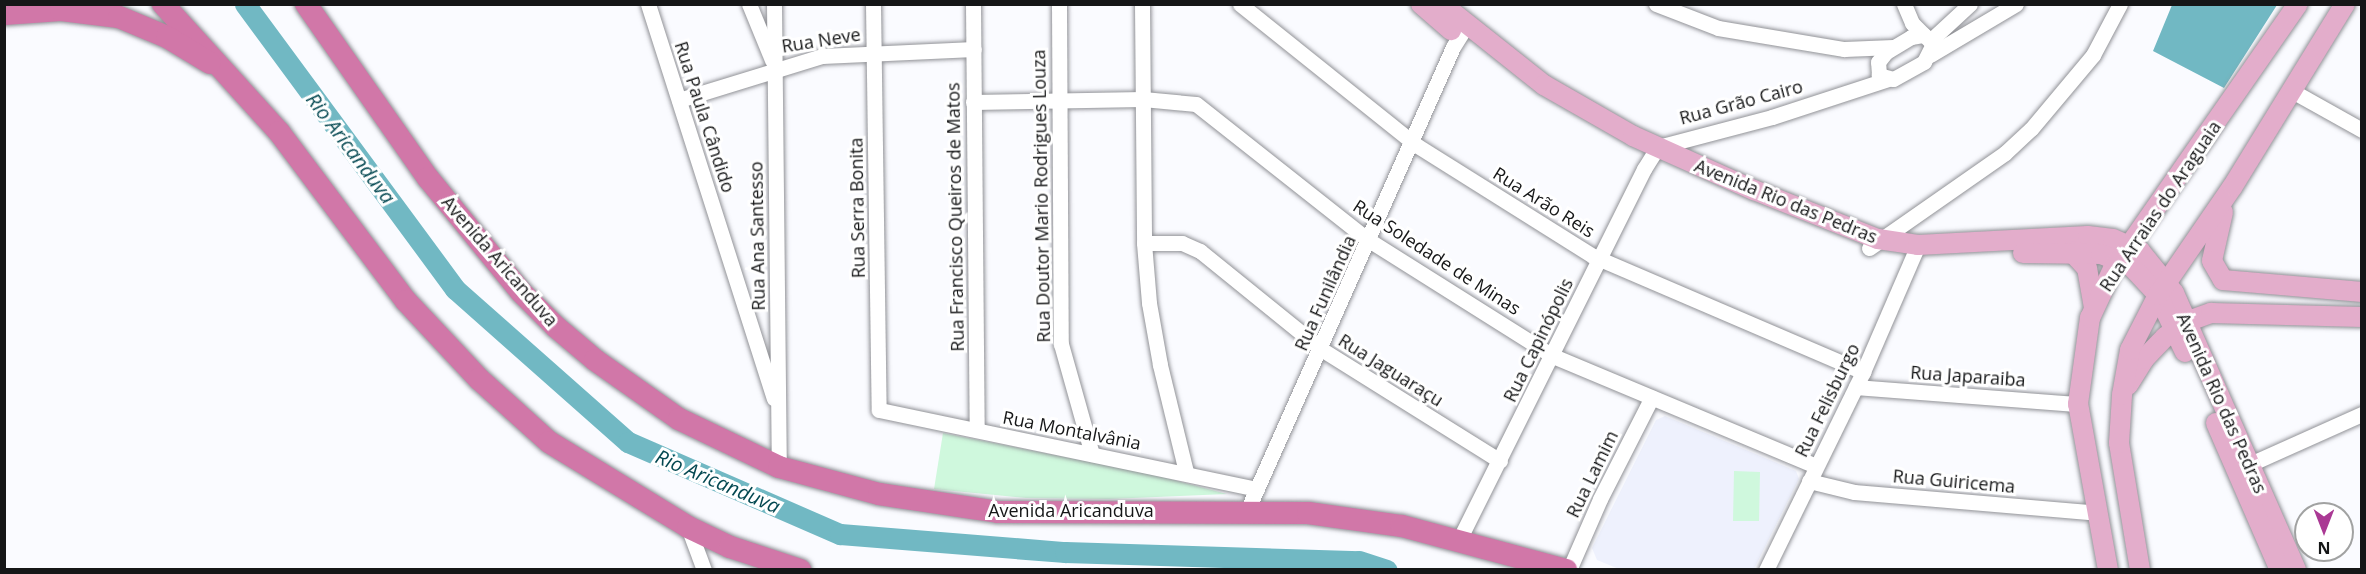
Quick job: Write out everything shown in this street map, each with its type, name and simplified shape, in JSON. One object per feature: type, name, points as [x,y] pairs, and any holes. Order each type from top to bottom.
[{"type":"highway","points":[[163,4],[230,75],[279,132],[406,300],[479,379],[549,442],[688,527],[772,566],[800,570]]},
{"type":"highway","name":"Avenida Aricanduva","points":[[306,4],[428,178],[521,292],[556,327],[595,360],[679,419],[779,466],[879,494],[998,512],[1247,511],[1308,513],[1402,526],[1568,570]]},
{"type":"highway","points":[[4,14],[62,10],[119,17],[167,37],[230,75]]},
{"type":"main road","name":"Avenida Rio das Pedras","points":[[1421,4],[1463,30],[1567,114],[1874,244],[1916,252],[2071,251],[2119,261],[2163,288]]},
{"type":"main road","name":"Avenida Rio das Pedras","points":[[1442,4],[1463,30]]},
{"type":"main road","name":"Rua Arraias do Araguaia","points":[[2108,570],[2078,404],[2086,331],[2094,308],[2130,244],[2298,4]]},
{"type":"main road","points":[[2140,570],[2121,470],[2122,395],[2130,350],[2163,288],[2294,92],[2345,4]]},
{"type":"main road","points":[[2233,186],[2212,261],[2218,276],[2239,284],[2361,292]]},
{"type":"main road","name":"Avenida Rio das Pedras","points":[[1916,252],[2088,236],[2130,244],[2163,288],[2243,467],[2296,570]]},
{"type":"main road","points":[[2071,251],[2087,267],[2094,308]]},
{"type":"main road","points":[[2228,311],[2223,302],[2225,292],[2239,284]]},
{"type":"main road","points":[[2122,395],[2144,359],[2180,326],[2228,311],[2361,317]]},
{"type":"main road","name":"Avenida Rio das Pedras","points":[[2243,467],[2280,570]]},
{"type":"street","name":"Rua Paula Cândido","points":[[648,4],[779,412]]},
{"type":"street","points":[[749,4],[775,68]]},
{"type":"street","name":"Rua Ana Santesso","points":[[774,4],[779,466]]},
{"type":"street","name":"Rua Serra Bonita","points":[[873,4],[879,410]]},
{"type":"street","name":"Rua Francisco Queiros de Matos","points":[[973,4],[977,430]]},
{"type":"street","name":"Rua Doutor Mario Rodrigues Louza","points":[[1059,4],[1061,344],[1092,454]]},
{"type":"street","points":[[1142,4],[1144,243],[1160,365],[1186,472]]},
{"type":"street","points":[[1656,4],[1718,28],[1844,49],[1928,44],[2016,4]]},
{"type":"street","points":[[1844,49],[1881,72],[1910,71],[1928,44],[1970,4]]},
{"type":"street","points":[[1874,244],[2005,153],[2031,129],[2093,55],[2120,4]]},
{"type":"street","name":"Rua Arão Reis","points":[[1241,5],[1413,143],[1600,259],[1863,372]]},
{"type":"street","points":[[1881,72],[1896,45],[1904,6]]},
{"type":"street","points":[[1904,6],[1928,44]]},
{"type":"street","name":"Rua Funilândia","points":[[1247,511],[1463,30]]},
{"type":"street","name":"Rua Neve","points":[[679,100],[775,68],[822,56],[874,51],[974,50]]},
{"type":"street","name":"Rua Grão Cairo","points":[[1655,152],[1845,93],[1881,72]]},
{"type":"street","points":[[2294,92],[2361,130]]},
{"type":"street","name":"Rua Soledade de Minas","points":[[973,102],[1143,99],[1189,102],[1203,108],[1370,240],[1553,356],[1816,466]]},
{"type":"street","name":"Rua Capinópolis","points":[[1459,540],[1655,152]]},
{"type":"street","name":"Rua Jaguaraçu","points":[[1144,243],[1182,243],[1200,251],[1321,349],[1500,461]]},
{"type":"street","name":"Rua Felisburgo","points":[[1766,570],[1856,387],[1916,252]]},
{"type":"street","points":[[753,334],[768,335],[778,331]]},
{"type":"street","name":"Rua Japaraiba","points":[[1856,387],[2078,404]]},
{"type":"street","name":"Rua Lamim","points":[[1568,570],[1600,499],[1652,397]]},
{"type":"street","name":"Rua Montalvânia","points":[[879,410],[1186,472],[1257,489]]},
{"type":"street","points":[[2243,467],[2361,414]]},
{"type":"street","name":"Rua Guiricema","points":[[1809,482],[1854,492],[2097,513]]},
{"type":"street","points":[[688,527],[704,570]]},
{"type":"shaded area","points":[[1665,416],[1796,471],[1799,479],[1754,569],[1619,569],[1597,560],[1592,548],[1656,420]]},
{"type":"green space","points":[[943,433],[1151,474],[1227,494],[1109,499],[1026,498],[934,489]]},
{"type":"green space","points":[[1734,471],[1760,472],[1759,521],[1733,521]]},
{"type":"water","points":[[2172,4],[2277,5],[2224,88],[2153,51]]},
{"type":"waterway","name":"Rio Aricanduva","points":[[245,4],[455,289],[628,442],[840,534],[1065,552],[1359,561],[1387,570]]}]
